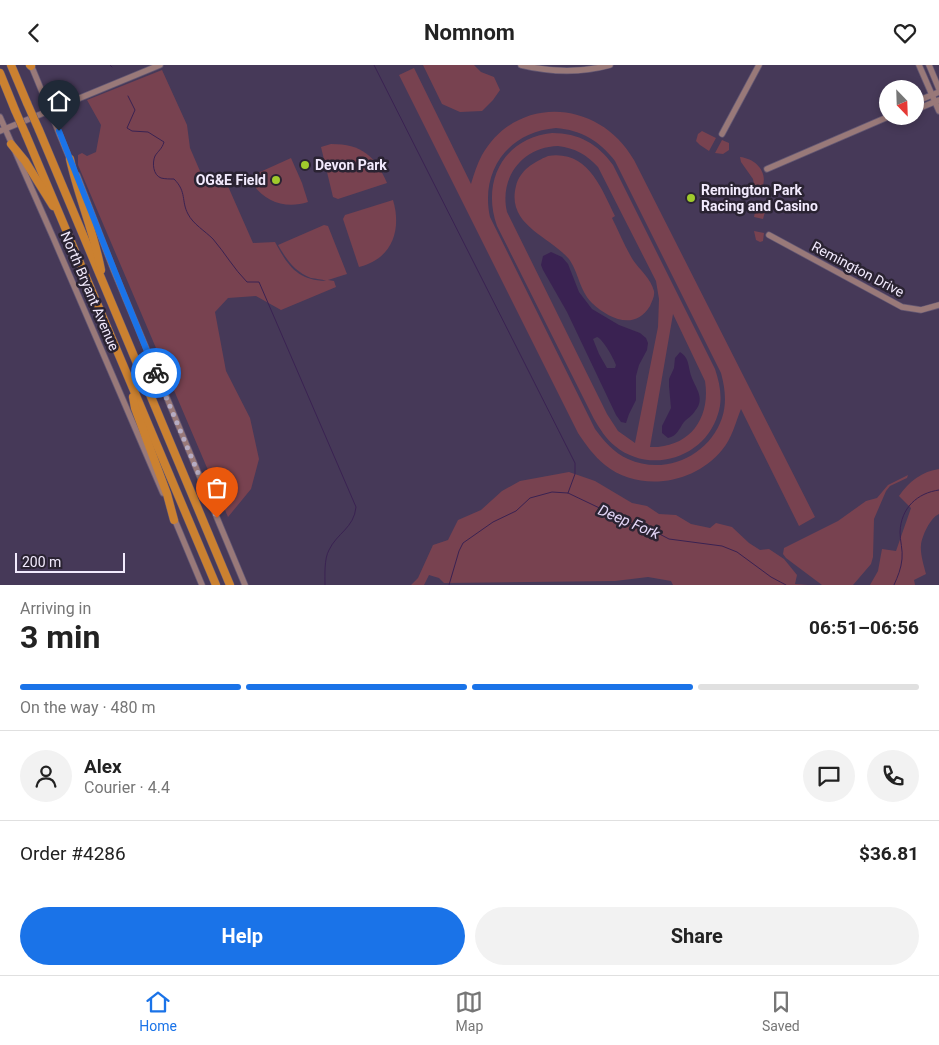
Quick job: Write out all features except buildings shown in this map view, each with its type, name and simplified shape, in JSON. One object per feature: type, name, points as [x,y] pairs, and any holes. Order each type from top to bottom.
[{"type":"highway","points":[[11,65],[230,585]]},
{"type":"highway","points":[[0,73],[216,585]]},
{"type":"highway","points":[[11,144],[25,161],[48,200],[60,215]]},
{"type":"highway","points":[[70,159],[78,194],[98,256],[104,287]]},
{"type":"highway","points":[[128,375],[135,408],[167,494],[174,520]]},
{"type":"main road","points":[[31,65],[244,585]]},
{"type":"main road","points":[[2,130],[160,65]]},
{"type":"main road","points":[[521,65],[561,71],[610,65]]},
{"type":"main road","points":[[722,134],[759,65]]},
{"type":"main road","points":[[920,65],[932,95],[937,101],[939,111]]},
{"type":"main road","points":[[924,98],[939,91],[929,65]]},
{"type":"main road","points":[[924,106],[937,101]]},
{"type":"main road","name":"North Bryant Avenue","points":[[0,117],[2,130],[11,144],[53,237],[202,585]]},
{"type":"main road","points":[[767,169],[879,121]]},
{"type":"main road","name":"Remington Drive","points":[[769,235],[902,307],[921,310],[939,305]]},
{"type":"shaded area","points":[[423,65],[474,65],[481,72],[494,77],[500,90],[482,111],[460,112],[442,104]]},
{"type":"shaded area","points":[[414,68],[471,184],[482,155],[497,135],[516,121],[537,114],[559,112],[580,116],[601,125],[619,140],[634,160],[815,517],[799,526],[741,409],[731,436],[722,450],[697,471],[682,477],[650,482],[634,479],[619,474],[597,458],[578,433],[399,75]],"holes":[[[556,128],[582,134],[596,142],[615,161],[721,373],[724,384],[725,407],[716,431],[707,443],[696,452],[671,464],[642,464],[628,459],[610,446],[595,429],[490,217],[489,184],[501,157],[511,146],[524,137],[539,131]]]},
{"type":"shaded area","points":[[162,70],[187,125],[190,148],[206,185],[227,184],[253,243],[275,242],[284,258],[294,270],[308,278],[326,281],[311,278],[296,269],[278,245],[324,225],[328,226],[347,274],[328,280],[334,281],[336,287],[281,310],[256,296],[228,298],[215,312],[226,371],[250,418],[259,459],[251,489],[228,517],[78,165],[78,155],[82,153],[87,156],[96,152],[101,125],[87,100]]},
{"type":"shaded area","points":[[702,131],[716,138],[709,151],[696,141],[698,134]]},
{"type":"shaded area","points":[[552,133],[571,135],[587,141],[601,151],[613,165],[715,369],[720,391],[718,414],[711,429],[701,442],[689,451],[675,457],[660,460],[644,459],[629,455],[615,446],[606,437],[594,419],[497,226],[492,193],[500,165],[509,153],[521,143]],"holes":[[[558,146],[570,148],[580,153],[598,167],[656,281],[659,299],[658,327],[635,443],[618,431],[607,414],[507,212],[505,199],[507,187],[510,176],[516,167],[524,158],[534,152]],[[673,314],[705,381],[706,395],[704,407],[701,419],[686,437],[664,446],[650,447]]]},
{"type":"shaded area","points":[[722,140],[729,143],[729,150],[723,154],[715,153]]},
{"type":"shaded area","points":[[331,144],[351,146],[366,153],[378,166],[387,183],[338,199],[333,197],[321,147]]},
{"type":"shaded area","points":[[548,156],[562,156],[573,159],[583,165],[598,183],[615,216],[612,218],[627,250],[653,287],[654,297],[644,314],[630,320],[622,320],[614,318],[599,309],[584,293],[569,259],[531,229],[517,211],[515,199],[518,180],[524,171]]},
{"type":"shaded area","points":[[740,157],[753,162],[762,171],[763,183],[756,195],[753,179],[741,162]]},
{"type":"shaded area","name":"OG&E Field","points":[[291,158],[308,202],[290,205],[273,201],[259,192],[249,177]]},
{"type":"shaded area","points":[[393,200],[396,222],[392,242],[380,257],[359,267],[343,219],[345,215]]},
{"type":"shaded area","points":[[760,204],[766,208],[763,219],[754,217],[756,207]]},
{"type":"shaded area","points":[[754,231],[764,233],[763,241],[756,240]]},
{"type":"shaded area","points":[[551,252],[562,257],[568,264],[579,292],[592,309],[619,325],[640,333],[646,338],[648,343],[647,350],[639,365],[636,376],[636,400],[626,423],[621,422],[616,415],[567,312],[543,270],[541,265],[543,256]],"holes":[[[597,337],[613,358],[616,365],[615,368],[607,368],[599,354],[593,339]]]},
{"type":"shaded area","points":[[680,352],[685,356],[700,401],[693,414],[684,422],[676,434],[668,438],[662,433],[662,426],[671,408],[669,379],[674,368],[675,358]]},
{"type":"shaded area","points":[[939,469],[939,514],[927,528],[921,545],[926,574],[914,580],[915,585],[870,585],[878,571],[882,549],[896,551],[911,508],[899,496],[916,478],[927,472]]},
{"type":"shaded area","points":[[569,472],[595,481],[632,503],[647,506],[659,514],[676,515],[691,524],[710,528],[716,523],[732,527],[749,543],[760,550],[769,549],[784,559],[797,575],[795,584],[808,585],[673,585],[671,581],[648,577],[615,581],[444,583],[439,578],[429,575],[424,585],[411,585],[418,578],[433,545],[448,540],[458,520],[481,510],[502,491],[520,481]]},
{"type":"shaded area","points":[[908,475],[907,478],[890,486],[886,491],[874,519],[873,557],[871,564],[853,585],[822,585],[783,554],[784,548],[838,521],[866,501],[877,498],[888,485]]},
{"type":"waterway","points":[[374,65],[575,463],[575,474],[568,493]]},
{"type":"waterway","points":[[128,96],[135,110],[127,128],[132,131],[148,132],[164,142],[154,159],[153,165],[156,174],[161,178],[174,179],[181,188],[186,209],[193,221],[213,239],[247,282],[259,282],[356,507],[355,514],[349,525],[332,544],[327,554],[325,585]]},
{"type":"waterway","name":"Deep Fork","points":[[894,585],[902,563],[900,532],[903,516],[917,498],[939,490]]},
{"type":"waterway","name":"Deep Fork","points":[[449,585],[463,543],[493,522],[516,511],[530,498],[552,492],[568,493],[610,513],[618,520],[648,528],[669,539],[722,546],[737,552],[771,577],[786,585]]},
{"type":"way so far","points":[[156,373],[217,518]]},
{"type":"place","name":"Devon Park","points":[[305,165]]},
{"type":"place","name":"OG&E Field","points":[[276,180]]},
{"type":"place","name":"Remington Park Racing and Casino","points":[[691,198]]},
{"type":"route","points":[[59,131],[156,373]]}]
